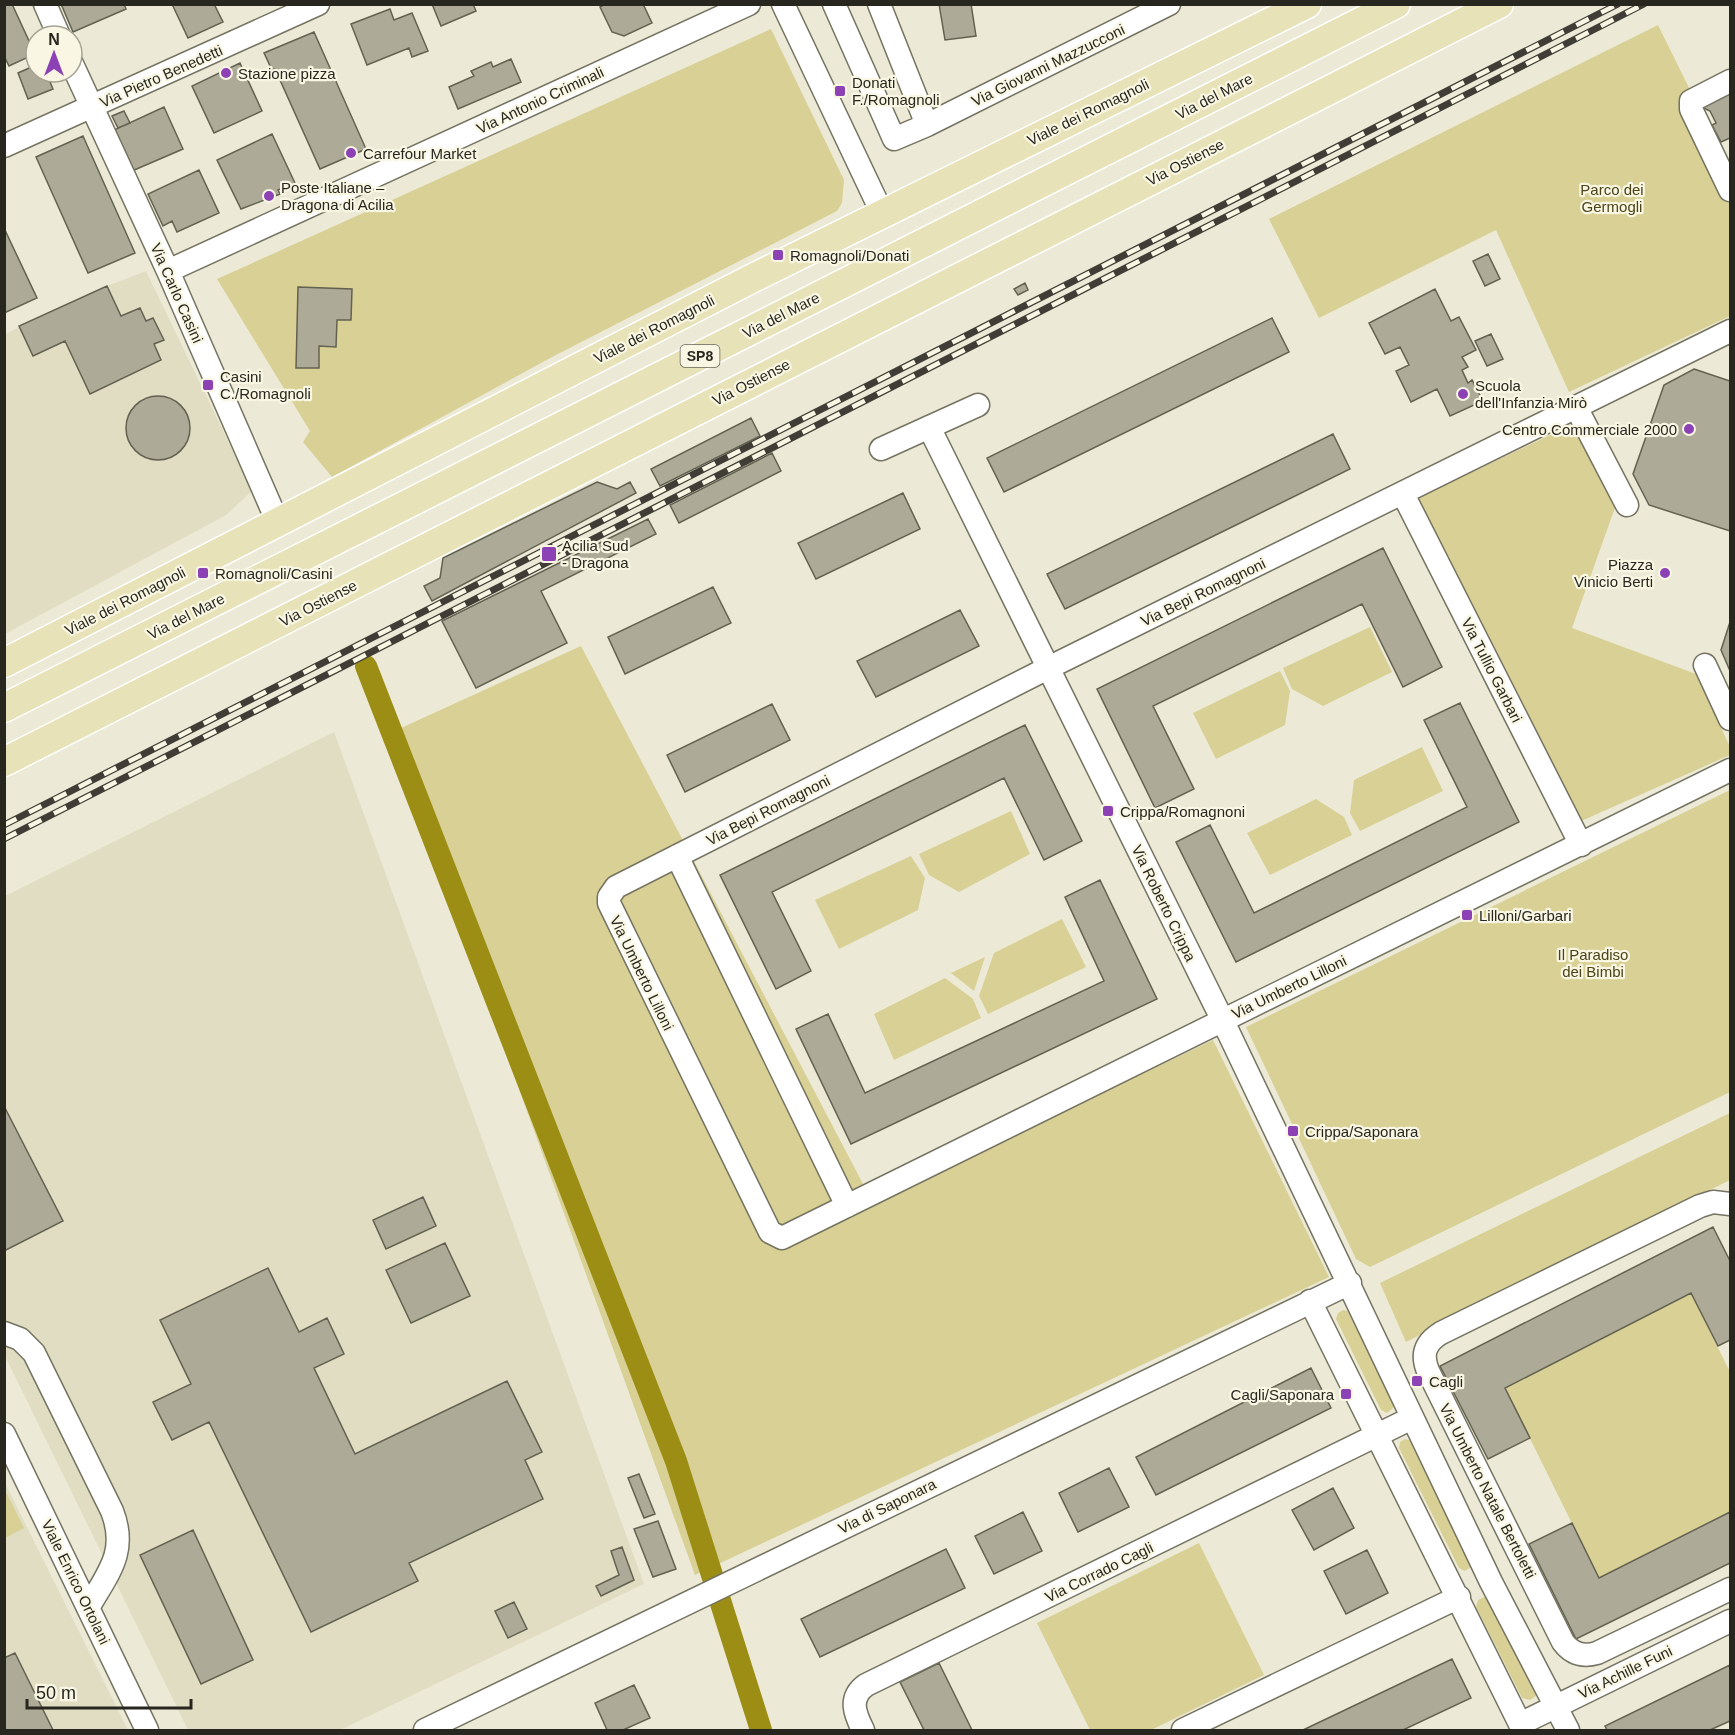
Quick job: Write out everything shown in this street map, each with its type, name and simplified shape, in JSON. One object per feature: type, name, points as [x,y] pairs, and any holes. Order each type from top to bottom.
[{"type":"main road","name":"Viale dei Romagnoli","points":[[4,663],[882,213],[1307,4]]},
{"type":"main road","name":"Via del Mare","points":[[4,708],[1396,4]]},
{"type":"main road","name":"Via Ostiense","points":[[4,762],[1499,4]]},
{"type":"street","points":[[45,4],[54,24]]},
{"type":"street","name":"Via Pietro Benedetti","points":[[4,147],[318,4]]},
{"type":"street","name":"Via Antonio Criminali","points":[[168,271],[749,4]]},
{"type":"street","points":[[783,4],[882,213]]},
{"type":"street","name":"Via Giovanni Mazzucconi","points":[[834,4],[894,139],[927,125],[1169,4]]},
{"type":"street","points":[[879,4],[927,125]]},
{"type":"street","points":[[1731,81],[1698,96],[1691,102],[1691,110],[1731,190]]},
{"type":"street","name":"Via Carlo Casini","points":[[81,84],[168,271],[278,523]]},
{"type":"street","name":"Via Bepi Romagnoni","points":[[677,856],[1048,668],[1731,331]]},
{"type":"street","points":[[881,450],[978,405]]},
{"type":"street","points":[[1577,408],[1627,505]]},
{"type":"street","name":"Via Roberto Crippa","points":[[929,427],[1350,1282]]},
{"type":"street","name":"Via Tullio Garbari","points":[[1403,494],[1581,845]]},
{"type":"street","points":[[1706,665],[1731,719]]},
{"type":"street","name":"Via Umberto Lilloni","points":[[677,856],[616,887],[609,897],[611,909],[770,1233],[777,1237],[787,1236],[1222,1019],[1731,770]]},
{"type":"street","points":[[677,856],[848,1206]]},
{"type":"street","name":"Via Umberto Natale Bertoletti","points":[[1731,1204],[1713,1202],[1700,1206],[1463,1322],[1435,1337],[1429,1343],[1424,1356],[1428,1371],[1558,1631],[1572,1652],[1584,1655],[1598,1653],[1731,1589]]},
{"type":"street","points":[[1350,1282],[1491,1582],[1568,1731]]},
{"type":"street","name":"Via di Saponara","points":[[425,1731],[693,1603],[1350,1282]]},
{"type":"street","points":[[1310,1301],[1459,1597],[1521,1727]]},
{"type":"street","points":[[4,1334],[20,1339],[34,1353],[116,1520],[120,1540],[116,1558],[88,1608]]},
{"type":"street","points":[[1378,1436],[1412,1418]]},
{"type":"street","name":"Viale Enrico Ortolani","points":[[4,1434],[147,1731]]},
{"type":"street","name":"Via Corrado Cagli","points":[[863,1731],[854,1704],[857,1693],[866,1685],[1378,1436]]},
{"type":"street","points":[[1448,1575],[1470,1586],[1491,1582]]},
{"type":"street","points":[[1183,1731],[1459,1597]]},
{"type":"street","name":"Via Achille Funi","points":[[1521,1727],[1731,1621]]},
{"type":"shaded area","points":[[146,271],[252,491],[226,515],[5,634],[5,334],[107,286]]},
{"type":"shaded area","points":[[334,732],[644,1584],[340,1730],[188,1730],[5,1356],[5,896]]},
{"type":"shaded area","points":[[5,1483],[128,1730],[5,1730]]},
{"type":"green space","name":"Parco dei Germogli","points":[[1658,25],[1730,171],[1730,316],[1569,392],[1496,230],[1319,318],[1269,219]]},
{"type":"green space","points":[[771,29],[844,180],[842,203],[837,211],[552,357],[332,477],[303,442],[310,431],[217,279]]},
{"type":"green space","points":[[1571,425],[1617,502],[1572,628],[1696,674],[1730,747],[1730,755],[1579,822],[1416,499]]},
{"type":"green space","points":[[1370,627],[1392,672],[1323,706],[1292,689],[1283,668]]},
{"type":"green space","points":[[581,646],[873,1203],[1213,1040],[1329,1277],[695,1575],[390,733]]},
{"type":"green space","points":[[1280,671],[1290,691],[1285,725],[1216,759],[1193,713]]},
{"type":"green space","points":[[1422,747],[1443,791],[1360,831],[1350,813],[1354,780]]},
{"type":"green space","name":"Il Paradiso dei Bimbi","points":[[1730,790],[1730,1092],[1370,1267],[1356,1259],[1246,1027]]},
{"type":"green space","points":[[1316,799],[1344,817],[1352,835],[1270,875],[1247,833]]},
{"type":"green space","points":[[1011,811],[1030,854],[959,892],[929,875],[919,854]]},
{"type":"green space","points":[[911,856],[925,878],[918,910],[839,949],[815,900]]},
{"type":"green space","points":[[1062,919],[1086,967],[988,1014],[979,996],[994,953]]},
{"type":"green space","points":[[985,957],[974,991],[951,973]]},
{"type":"green space","points":[[945,978],[973,999],[981,1018],[894,1060],[874,1014]]},
{"type":"green space","points":[[1730,1113],[1730,1180],[1406,1342],[1380,1283]]},
{"type":"green space","points":[[1691,1293],[1730,1372],[1730,1512],[1599,1578],[1505,1388]]},
{"type":"green space","points":[[1343,1310],[1348,1311],[1394,1400],[1393,1408],[1387,1413],[1381,1410],[1336,1319],[1338,1313]]},
{"type":"green space","points":[[1405,1439],[1411,1441],[1472,1561],[1471,1567],[1465,1571],[1459,1568],[1399,1448],[1400,1442]]},
{"type":"green space","points":[[4,1488],[24,1528],[5,1538],[4,1538]]},
{"type":"green space","points":[[1199,1543],[1264,1675],[1151,1730],[1090,1730],[1037,1623]]},
{"type":"green space","points":[[1484,1597],[1490,1598],[1536,1689],[1536,1696],[1530,1700],[1522,1698],[1476,1607],[1478,1600]]},
{"type":"building","points":[[4,4],[12,4],[24,30],[24,59],[9,66],[4,56]]},
{"type":"building","points":[[61,4],[124,4],[126,9],[84,27],[84,24],[70,24]]},
{"type":"building","points":[[172,4],[214,4],[223,22],[188,38]]},
{"type":"building","points":[[432,4],[473,4],[476,11],[441,26]]},
{"type":"building","points":[[605,4],[643,4],[652,23],[624,36],[612,32],[600,7]]},
{"type":"building","points":[[939,4],[971,4],[976,36],[945,40]]},
{"type":"building","points":[[390,9],[394,20],[412,13],[428,51],[412,57],[409,48],[367,65],[351,24]]},
{"type":"building","points":[[314,32],[366,149],[320,169],[275,69],[272,70],[264,53]]},
{"type":"building","points":[[511,59],[521,82],[458,109],[449,87],[474,76],[471,71],[491,62],[493,67]]},
{"type":"building","points":[[240,63],[262,111],[214,133],[192,86]]},
{"type":"building","points":[[24,70],[24,84],[51,84],[53,89],[28,99],[18,73]]},
{"type":"building","points":[[1730,90],[1730,138],[1721,142],[1712,125],[1716,123],[1710,111],[1699,106]]},
{"type":"building","points":[[164,107],[183,149],[132,171],[114,130]]},
{"type":"building","points":[[124,111],[130,123],[118,128],[112,116]]},
{"type":"building","points":[[272,134],[295,183],[278,190],[280,194],[241,209],[217,160]]},
{"type":"building","points":[[83,136],[135,253],[88,273],[36,157]]},
{"type":"building","points":[[199,170],[219,213],[177,232],[172,221],[163,226],[148,194]]},
{"type":"building","points":[[4,228],[37,298],[4,313]]},
{"type":"building","points":[[1488,254],[1500,279],[1485,286],[1473,261]]},
{"type":"building","points":[[1025,283],[1028,290],[1018,295],[1014,289]]},
{"type":"building","points":[[107,286],[121,316],[140,308],[146,321],[153,318],[164,340],[154,344],[161,360],[90,394],[65,341],[33,356],[19,326]]},
{"type":"building","points":[[298,287],[352,289],[351,320],[337,320],[336,347],[319,346],[319,368],[296,368]]},
{"type":"building","points":[[1435,289],[1451,321],[1459,317],[1476,350],[1462,357],[1468,367],[1462,370],[1468,383],[1472,380],[1483,401],[1450,416],[1437,389],[1411,402],[1396,371],[1409,365],[1400,347],[1385,354],[1369,323]]},
{"type":"building","points":[[1272,318],[1289,352],[1004,492],[987,458]]},
{"type":"building","points":[[1491,334],[1503,359],[1487,366],[1475,341]]},
{"type":"building","name":"Centro Commerciale 2000","points":[[1694,369],[1730,381],[1730,531],[1649,505],[1633,474],[1664,385]]},
{"type":"building","points":[[152,396],[164,396],[181,405],[188,416],[190,428],[188,440],[181,451],[164,460],[152,460],[140,455],[131,446],[126,434],[126,422],[131,410],[140,401]]},
{"type":"building","points":[[751,418],[760,436],[660,486],[651,469]]},
{"type":"building","points":[[1333,434],[1350,469],[1065,609],[1047,574]]},
{"type":"building","points":[[772,453],[781,471],[679,523],[670,505]]},
{"type":"building","points":[[597,482],[617,489],[630,482],[636,493],[432,601],[424,586],[440,578],[443,558]]},
{"type":"building","points":[[903,493],[920,529],[816,579],[798,543]]},
{"type":"building","points":[[648,519],[656,534],[541,591],[567,643],[476,688],[442,621]]},
{"type":"building","points":[[1383,548],[1442,667],[1403,687],[1362,604],[1153,706],[1194,789],[1155,808],[1097,689]]},
{"type":"building","points":[[713,587],[731,623],[625,674],[608,637]]},
{"type":"building","points":[[960,610],[979,646],[876,697],[857,661]]},
{"type":"building","points":[[1730,622],[1730,671],[1721,650]]},
{"type":"building","points":[[1460,703],[1519,822],[1236,962],[1176,842],[1210,825],[1254,913],[1467,807],[1424,720]]},
{"type":"building","points":[[772,704],[790,740],[685,792],[667,755]]},
{"type":"building","points":[[1025,725],[1082,841],[1044,860],[1004,778],[772,892],[811,971],[776,989],[720,875]]},
{"type":"building","points":[[1100,880],[1157,999],[851,1144],[796,1029],[828,1014],[865,1093],[1104,981],[1065,897]]},
{"type":"building","points":[[4,1106],[63,1221],[4,1251]]},
{"type":"building","points":[[423,1197],[436,1226],[386,1249],[373,1220]]},
{"type":"building","points":[[1713,1227],[1730,1261],[1730,1340],[1718,1346],[1691,1293],[1505,1388],[1530,1438],[1488,1459],[1440,1366]]},
{"type":"building","points":[[445,1243],[470,1296],[411,1323],[386,1270]]},
{"type":"building","points":[[268,1268],[299,1332],[327,1318],[344,1354],[314,1368],[355,1454],[507,1381],[542,1452],[525,1460],[543,1499],[409,1563],[418,1581],[311,1632],[209,1422],[172,1440],[153,1402],[191,1384],[160,1320]]},
{"type":"building","points":[[1311,1368],[1331,1408],[1156,1495],[1136,1457]]},
{"type":"building","points":[[1109,1468],[1129,1507],[1078,1532],[1059,1493]]},
{"type":"building","points":[[639,1474],[655,1514],[644,1518],[628,1478]]},
{"type":"building","points":[[1333,1488],[1354,1528],[1314,1550],[1292,1510]]},
{"type":"building","points":[[1023,1512],[1042,1551],[994,1574],[975,1536]]},
{"type":"building","points":[[1730,1512],[1730,1563],[1576,1639],[1529,1544],[1572,1523],[1599,1578]]},
{"type":"building","points":[[658,1521],[676,1569],[653,1577],[634,1529]]},
{"type":"building","points":[[193,1530],[253,1660],[201,1684],[140,1555]]},
{"type":"building","points":[[622,1547],[634,1580],[601,1596],[596,1586],[619,1575],[611,1551]]},
{"type":"building","points":[[946,1549],[965,1588],[820,1657],[801,1619]]},
{"type":"building","points":[[1367,1550],[1388,1593],[1346,1614],[1324,1571]]},
{"type":"building","points":[[514,1602],[527,1629],[508,1638],[495,1611]]},
{"type":"building","points":[[15,1653],[53,1730],[4,1730],[4,1658]]},
{"type":"building","points":[[1452,1659],[1471,1698],[1403,1730],[1303,1730]]},
{"type":"building","points":[[939,1663],[972,1730],[924,1730],[900,1682]]},
{"type":"building","points":[[1730,1665],[1730,1721],[1710,1730],[1607,1730],[1605,1726]]},
{"type":"building","points":[[634,1685],[650,1718],[623,1730],[607,1730],[595,1703]]},
{"type":"waterway","points":[[366,666],[676,1461],[761,1730]]},
{"type":"railway","points":[[4,825],[1618,4]]},
{"type":"railway","points":[[4,839],[1644,4]]},
{"type":"place","name":"Stazione pizza","points":[[226,73]]},
{"type":"place","name":"Donati F./Romagnoli","points":[[840,91]]},
{"type":"place","name":"Carrefour Market","points":[[351,153]]},
{"type":"place","name":"Poste Italiane – Dragona di Acilia","points":[[269,196]]},
{"type":"place","name":"Romagnoli/Donati","points":[[778,255]]},
{"type":"place","name":"Casini C./Romagnoli","points":[[208,385]]},
{"type":"place","name":"Scuola dell'Infanzia Mirò","points":[[1463,394]]},
{"type":"place","name":"Centro Commerciale 2000","points":[[1689,429]]},
{"type":"place","name":"Acilia Sud - Dragona","points":[[549,554]]},
{"type":"place","name":"Romagnoli/Casini","points":[[203,573]]},
{"type":"place","name":"Piazza Vinicio Berti","points":[[1665,573]]},
{"type":"place","name":"Crippa/Romagnoni","points":[[1108,811]]},
{"type":"place","name":"Lilloni/Garbari","points":[[1467,915]]},
{"type":"place","name":"Crippa/Saponara","points":[[1293,1131]]},
{"type":"place","name":"Cagli","points":[[1417,1381]]},
{"type":"place","name":"Cagli/Saponara","points":[[1346,1394]]}]
